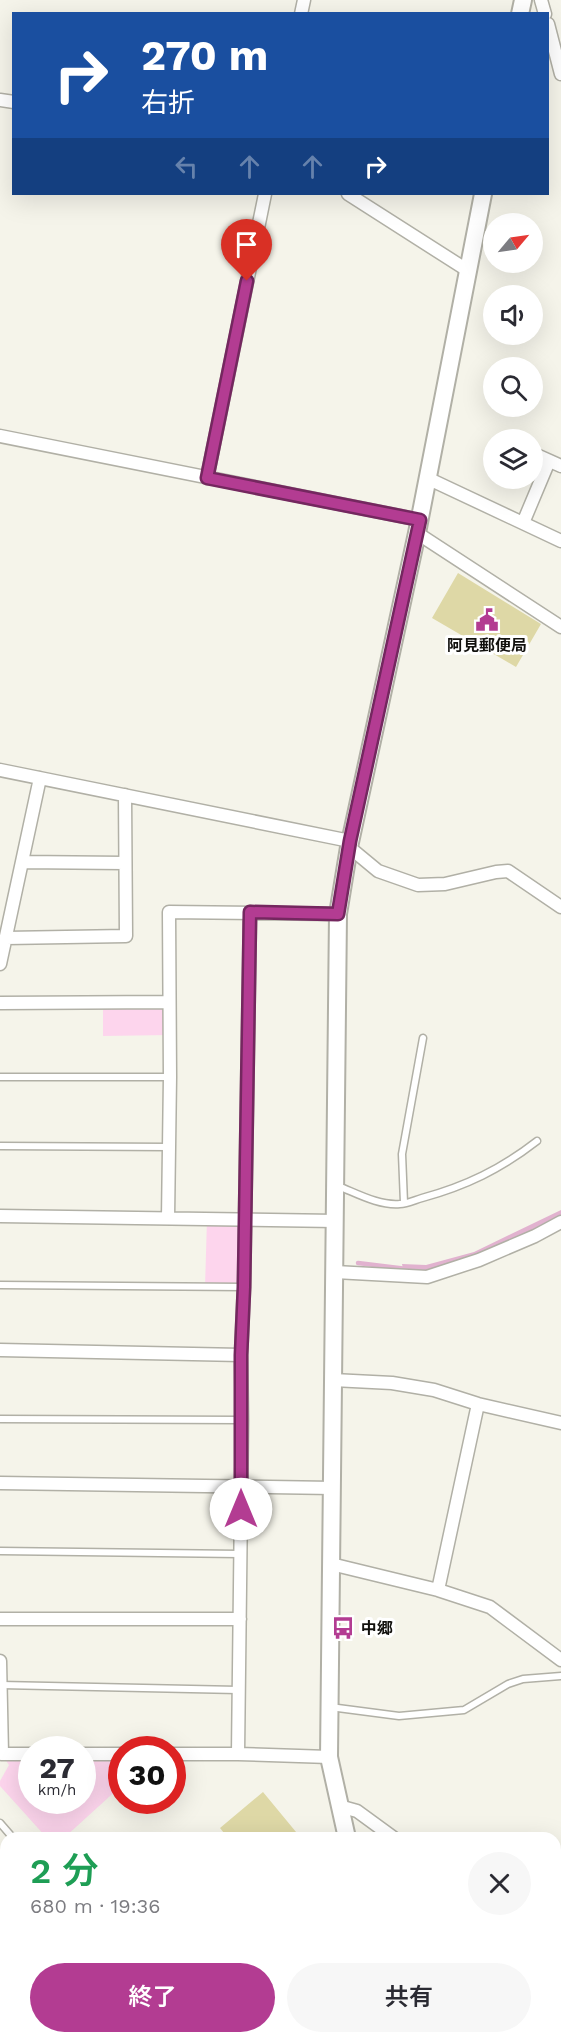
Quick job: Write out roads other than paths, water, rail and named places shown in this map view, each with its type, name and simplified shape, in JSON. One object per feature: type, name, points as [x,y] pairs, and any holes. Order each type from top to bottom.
[{"type":"street","points":[[549,28],[561,74]]},
{"type":"street","points":[[207,478],[265,195]]},
{"type":"street","points":[[350,195],[467,270]]},
{"type":"street","points":[[345,1832],[329,1757],[337,1186],[338,914],[349,844],[418,526],[483,195]]},
{"type":"street","points":[[0,436],[207,478],[418,526],[561,627]]},
{"type":"street","points":[[523,522],[555,464]]},
{"type":"street","points":[[428,477],[561,541]]},
{"type":"street","points":[[0,770],[349,844],[378,871],[418,885],[445,884],[508,871],[561,907]]},
{"type":"street","points":[[0,964],[40,778]]},
{"type":"street","points":[[6,938],[126,936],[125,795]]},
{"type":"street","points":[[22,862],[125,863]]},
{"type":"street","points":[[168,1218],[169,912],[338,914]]},
{"type":"street","points":[[238,1754],[242,1486],[241,1355],[250,912]]},
{"type":"street","points":[[0,1003],[170,1002]]},
{"type":"street","points":[[0,1216],[336,1221]]},
{"type":"street","points":[[336,1272],[427,1277],[479,1260],[561,1222]]},
{"type":"street","points":[[0,1350],[241,1355]]},
{"type":"street","points":[[333,1380],[392,1383],[434,1390],[478,1404],[561,1424]]},
{"type":"street","points":[[438,1590],[478,1404]]},
{"type":"street","points":[[0,1483],[333,1488]]},
{"type":"street","points":[[331,1564],[438,1590],[490,1607],[561,1660]]},
{"type":"street","points":[[0,1619],[240,1619]]},
{"type":"street","points":[[0,1660],[2,1754],[18,1754]]},
{"type":"street","points":[[186,1754],[329,1757]]},
{"type":"street","points":[[339,1806],[357,1811],[386,1832]]},
{"type":"lane","points":[[404,1203],[402,1154],[423,1038]]},
{"type":"lane","points":[[0,1077],[170,1077]]},
{"type":"lane","points":[[337,1186],[377,1201],[404,1203],[450,1191],[482,1177],[514,1159],[537,1141]]},
{"type":"lane","points":[[0,1146],[169,1147]]},
{"type":"lane","points":[[0,1285],[244,1287]]},
{"type":"lane","points":[[0,1419],[242,1420]]},
{"type":"lane","points":[[0,1551],[241,1554]]},
{"type":"lane","points":[[330,1707],[399,1716],[465,1710],[508,1684],[523,1679],[561,1676]]},
{"type":"lane","points":[[1,1685],[239,1690]]},
{"type":"waterway","points":[[358,1263],[407,1269]]},
{"type":"place","name":"阿見郵便局","points":[[487,620]]},
{"type":"place","name":"中郷","points":[[343,1628]]}]
